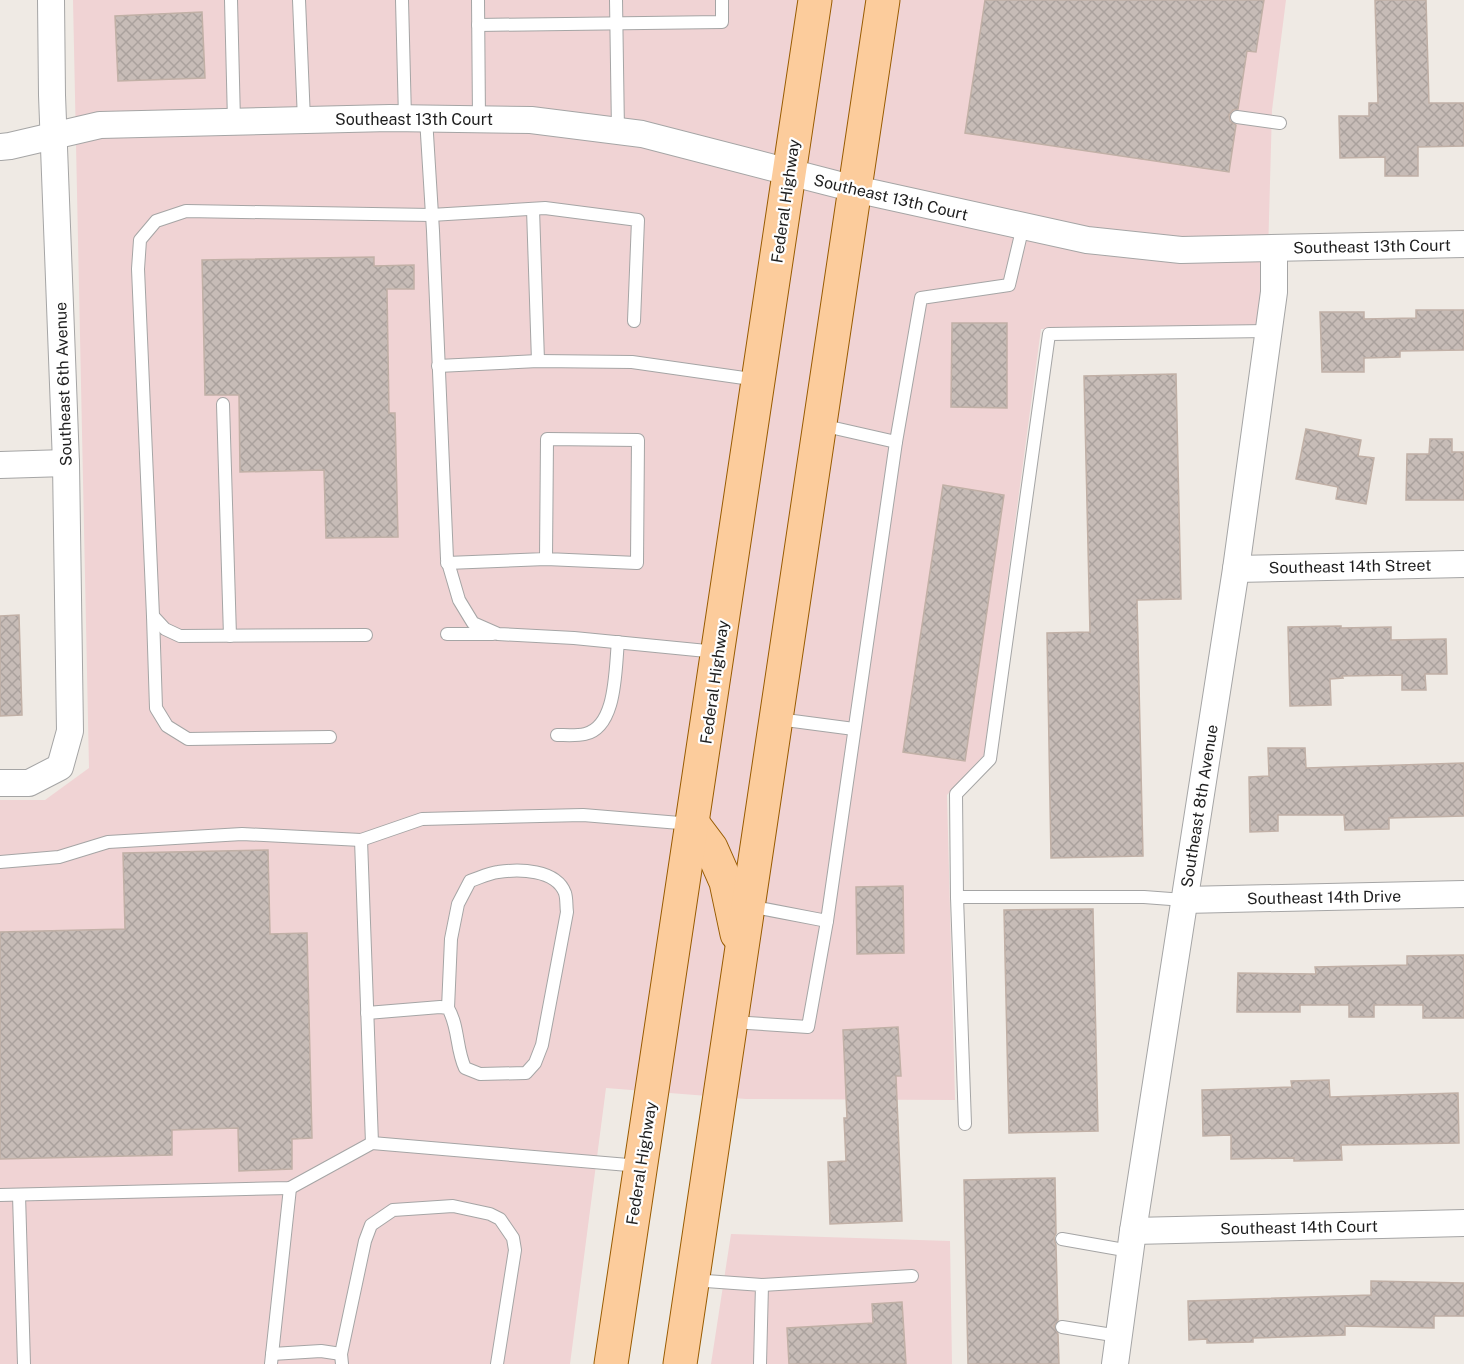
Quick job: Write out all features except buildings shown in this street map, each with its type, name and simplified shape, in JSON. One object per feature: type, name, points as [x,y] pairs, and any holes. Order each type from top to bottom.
[{"type":"main road","name":"Federal Highway","points":[[611,1364],[815,0]]},
{"type":"main road","points":[[680,1364],[883,0]]},
{"type":"main road","points":[[693,824],[711,848],[726,882],[741,953]]},
{"type":"street","name":"Southeast 6th Avenue","points":[[0,783],[29,783],[60,767],[70,732],[66,463],[51,0]]},
{"type":"street","name":"Southeast 13th Court","points":[[0,147],[100,125],[415,118],[531,120],[642,134],[790,174],[1087,240],[1181,250],[1464,244]]},
{"type":"street","name":"Southeast 8th Avenue","points":[[1115,1364],[1236,569],[1274,292],[1274,248]]},
{"type":"street","points":[[0,465],[66,463]]},
{"type":"street","name":"Southeast 14th Street","points":[[1236,569],[1464,564]]},
{"type":"street","name":"Southeast 14th Drive","points":[[1184,900],[1464,894]]},
{"type":"street","name":"Southeast 14th Court","points":[[1132,1241],[1464,1223]]},
{"type":"lane","points":[[231,0],[234,121]]},
{"type":"lane","points":[[299,0],[304,120]]},
{"type":"lane","points":[[402,0],[415,118],[431,215],[447,563],[459,600],[473,623],[498,634]]},
{"type":"lane","points":[[478,0],[479,119]]},
{"type":"lane","points":[[616,0],[618,131]]},
{"type":"lane","points":[[478,25],[722,22],[722,0]]},
{"type":"lane","points":[[1237,117],[1280,123]]},
{"type":"lane","points":[[330,737],[188,739],[166,726],[156,708],[138,268],[140,240],[156,220],[186,211],[431,215],[545,208],[638,220],[634,321]]},
{"type":"lane","points":[[533,209],[538,361]]},
{"type":"lane","points":[[731,1022],[808,1028],[827,921],[896,442],[921,298],[1009,285],[1023,226]]},
{"type":"lane","points":[[965,1124],[957,897],[956,794],[990,759],[1048,334],[1268,331]]},
{"type":"lane","points":[[438,366],[538,361],[632,362],[759,380]]},
{"type":"lane","points":[[223,404],[230,636]]},
{"type":"lane","points":[[820,424],[896,442]]},
{"type":"lane","points":[[447,563],[546,559],[637,563],[638,440],[547,439],[546,559]]},
{"type":"lane","points":[[153,616],[165,628],[180,636],[366,635]]},
{"type":"lane","points":[[447,634],[498,634],[618,642],[718,652]]},
{"type":"lane","points":[[557,735],[586,734],[601,725],[610,709],[618,642]]},
{"type":"lane","points":[[777,719],[854,729]]},
{"type":"lane","points":[[0,862],[59,857],[108,842],[119,841],[242,834],[361,840],[422,819],[583,815],[693,824]]},
{"type":"lane","points":[[361,840],[372,1143]]},
{"type":"lane","points":[[496,872],[521,872],[542,874],[557,882],[565,894],[567,912],[542,1045],[535,1063],[526,1073],[480,1074],[465,1068],[460,1057],[457,1032],[448,1008],[451,939],[458,904],[470,881],[496,872]]},
{"type":"lane","points":[[957,897],[1144,897],[1184,900]]},
{"type":"lane","points":[[748,906],[827,921]]},
{"type":"lane","points":[[367,1013],[448,1008]]},
{"type":"lane","points":[[0,1195],[290,1188],[372,1143],[640,1167]]},
{"type":"lane","points":[[290,1188],[272,1359],[321,1351],[342,1359],[365,1241],[372,1225],[393,1210],[453,1206],[490,1214],[500,1219],[513,1238],[515,1250],[497,1364]]},
{"type":"lane","points":[[19,1195],[24,1364]]},
{"type":"lane","points":[[1062,1239],[1132,1241]]},
{"type":"lane","points":[[692,1280],[762,1285],[912,1276]]},
{"type":"lane","points":[[760,1364],[762,1285]]},
{"type":"lane","points":[[1062,1327],[1119,1336]]},
{"type":"shaded area","points":[[73,0],[1286,0],[1272,110],[1267,290],[1260,325],[1041,329],[984,755],[947,795],[955,1100],[746,1099],[606,1088],[570,1364],[0,1364],[0,800],[45,800],[89,768]]},
{"type":"shaded area","points":[[731,1234],[950,1241],[952,1364],[711,1364]]}]
